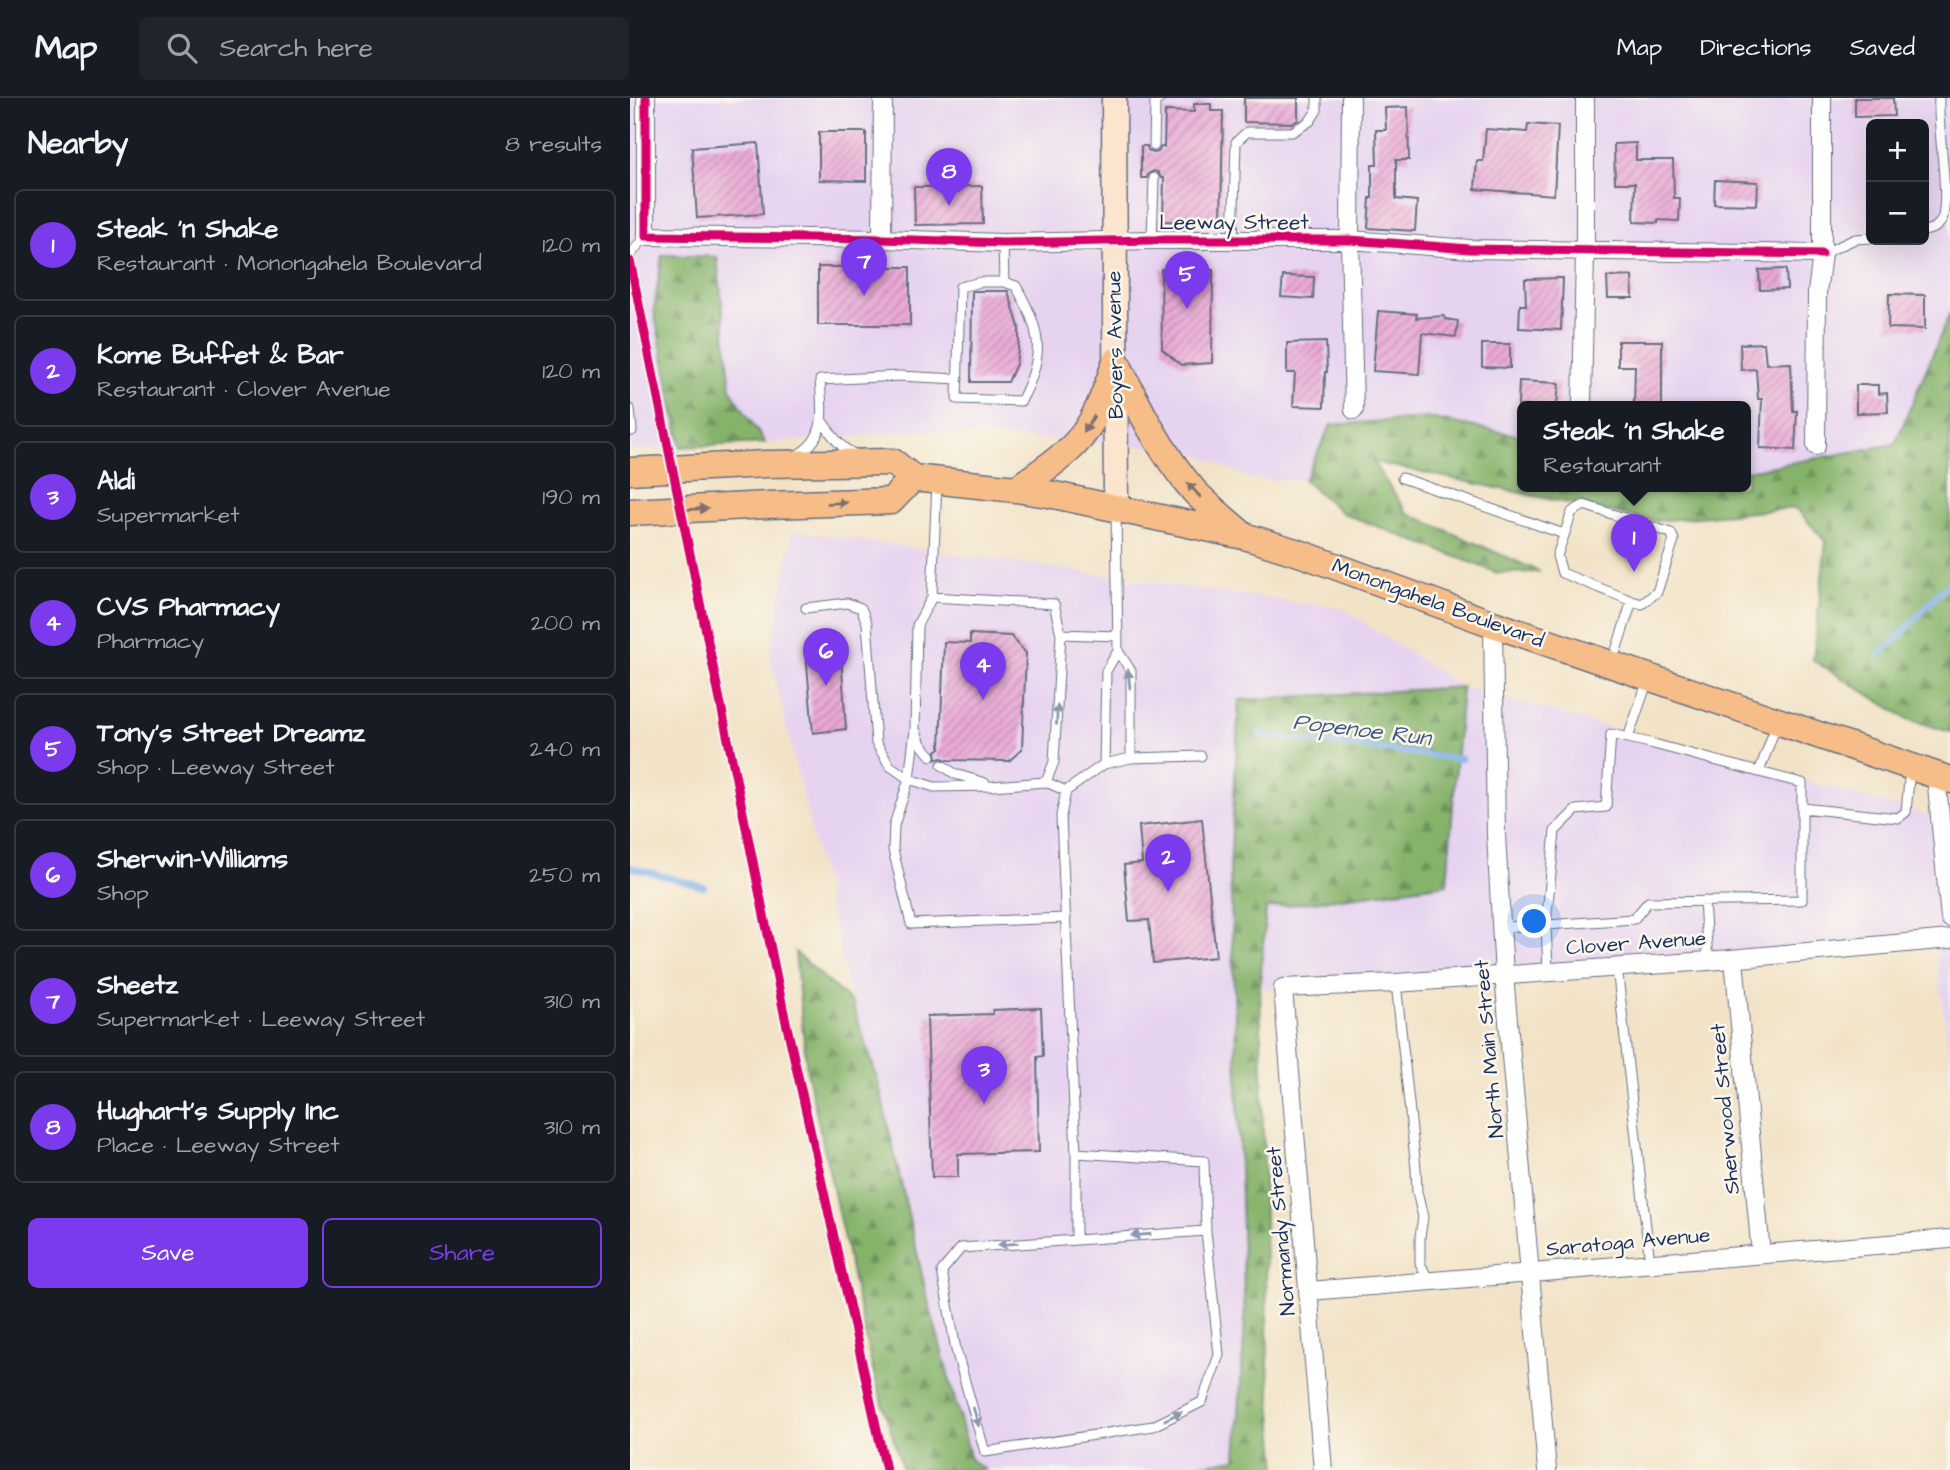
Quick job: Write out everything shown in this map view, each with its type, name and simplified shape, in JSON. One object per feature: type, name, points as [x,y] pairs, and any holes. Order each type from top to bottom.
[{"type":"main road","points":[[1016,489],[1076,444],[1102,401],[1116,361]]},
{"type":"main road","points":[[1116,361],[1133,397],[1170,461],[1196,493],[1244,536]]},
{"type":"main road","name":"Monongahela Boulevard","points":[[630,471],[893,462],[925,479],[1016,489],[1244,536],[1943,778]]},
{"type":"main road","points":[[630,512],[891,501],[925,479]]},
{"type":"street","points":[[646,98],[646,236]]},
{"type":"street","points":[[882,239],[883,98]]},
{"type":"street","name":"Boyers Avenue","points":[[1114,98],[1116,508]]},
{"type":"street","points":[[1351,98],[1350,240],[1354,410]]},
{"type":"street","points":[[1581,401],[1585,98]]},
{"type":"street","points":[[1816,446],[1817,293],[1822,254],[1822,98]]},
{"type":"street","name":"Leeway Street","points":[[646,236],[1003,243],[1350,240],[1470,249],[1822,254]]},
{"type":"street","name":"North Main Street","points":[[1493,624],[1496,835],[1504,975],[1547,1470]]},
{"type":"street","points":[[1943,778],[1950,918]]},
{"type":"street","name":"Clover Avenue","points":[[1283,988],[1396,984],[1734,959],[1950,939]]},
{"type":"street","name":"Sherwood Street","points":[[1734,959],[1761,1254]]},
{"type":"street","name":"Normandy Street","points":[[1283,988],[1323,1470]]},
{"type":"street","name":"Saratoga Avenue","points":[[1309,1291],[1950,1239]]},
{"type":"lane","points":[[1154,146],[1155,102],[1161,98]]},
{"type":"lane","points":[[1233,241],[1236,142],[1247,132],[1292,132],[1310,121],[1317,110],[1317,98]]},
{"type":"lane","points":[[1929,231],[1935,229],[1942,221],[1946,208],[1939,98]]},
{"type":"lane","points":[[1152,240],[1154,178]]},
{"type":"lane","points":[[630,255],[646,236]]},
{"type":"lane","points":[[1822,254],[1855,239],[1866,238]]},
{"type":"lane","points":[[1003,243],[1004,282]]},
{"type":"lane","points":[[981,282],[1004,282],[1016,286],[1028,306],[1037,330],[1038,353],[1032,381],[1021,401],[957,399],[960,287],[981,282]]},
{"type":"lane","points":[[774,464],[803,453],[817,438],[822,421],[820,380],[899,376],[958,379]]},
{"type":"lane","points":[[630,409],[632,431]]},
{"type":"lane","points":[[822,421],[849,452],[876,463]]},
{"type":"lane","points":[[1402,478],[1564,534]]},
{"type":"lane","points":[[925,479],[932,597],[917,625],[915,730],[909,779],[894,825],[893,850],[911,924],[1066,918]]},
{"type":"lane","points":[[1584,505],[1671,533],[1674,540],[1657,592],[1642,604],[1632,601],[1562,573],[1557,556],[1572,512],[1584,505]]},
{"type":"lane","points":[[1104,764],[1106,671],[1118,651],[1116,508]]},
{"type":"lane","points":[[932,597],[1054,604],[1061,634],[1054,762],[1046,782]]},
{"type":"lane","points":[[1611,664],[1632,601]]},
{"type":"lane","points":[[806,608],[847,603],[861,608],[867,623],[876,743],[890,766],[909,779],[934,786],[1046,782],[1066,791]]},
{"type":"lane","points":[[1061,634],[1118,636]]},
{"type":"lane","points":[[1118,651],[1131,671],[1131,758]]},
{"type":"lane","points":[[1628,738],[1649,677]]},
{"type":"lane","points":[[1759,772],[1778,722]]},
{"type":"lane","points":[[915,730],[921,744],[932,756]]},
{"type":"lane","points":[[1502,927],[1546,925],[1634,919],[1648,902],[1802,900],[1801,783],[1611,734],[1606,807],[1576,810],[1555,831],[1546,925],[1548,971]]},
{"type":"lane","points":[[1076,1239],[1076,1153],[1061,816],[1066,791],[1104,764],[1131,758],[1201,756]]},
{"type":"lane","points":[[942,765],[955,774],[992,786]]},
{"type":"lane","points":[[1802,808],[1898,818],[1906,812],[1910,767]]},
{"type":"lane","points":[[1704,901],[1708,961]]},
{"type":"lane","points":[[1617,967],[1650,1263]]},
{"type":"lane","points":[[1396,984],[1416,1168],[1416,1192],[1423,1217],[1420,1263],[1429,1281]]},
{"type":"lane","points":[[1076,1153],[1204,1161],[1206,1231],[1219,1355],[1202,1402],[1153,1426],[985,1452],[956,1350],[942,1271],[961,1248],[1206,1231]]},
{"type":"shaded area","points":[[630,98],[1950,98],[1950,313],[1895,444],[1751,470],[1751,401],[1517,401],[1517,435],[1428,418],[1331,425],[1304,480],[1251,479],[1186,449],[917,431],[765,443],[731,390],[717,257],[654,311],[681,447],[630,450]]},
{"type":"shaded area","points":[[793,531],[1343,609],[1462,687],[1950,821],[1950,1102],[1946,1026],[1934,942],[1282,992],[1260,986],[1266,908],[1447,884],[1239,700],[1230,869],[1245,1321],[1236,1459],[1167,1470],[985,1470],[971,1460],[926,1293],[878,1081],[852,1003],[770,657]]},
{"type":"green space","points":[[662,255],[717,257],[731,390],[765,443],[681,447],[654,310]]},
{"type":"green space","points":[[1950,313],[1950,732],[1908,719],[1813,660],[1826,542],[1796,508],[1655,521],[1373,462],[1407,513],[1540,572],[1498,573],[1342,513],[1304,480],[1331,425],[1428,418],[1517,435],[1517,492],[1751,492],[1751,470],[1895,444]]},
{"type":"green space","points":[[1462,687],[1447,884],[1266,908],[1260,986],[1268,1365],[1277,1470],[1167,1470],[1236,1459],[1245,1321],[1230,869],[1239,700]]},
{"type":"green space","points":[[795,952],[852,1003],[878,1081],[926,1293],[971,1460],[985,1470],[903,1470],[874,1375],[807,1071]]},
{"type":"building","points":[[1244,98],[1298,98],[1298,120],[1293,123],[1244,122]]},
{"type":"building","points":[[1855,98],[1893,98],[1894,116],[1855,117]]},
{"type":"building","points":[[1194,104],[1211,104],[1211,111],[1223,111],[1221,222],[1163,221],[1164,178],[1154,171],[1148,174],[1147,178],[1141,178],[1141,146],[1147,146],[1153,153],[1164,147],[1165,111],[1194,112]]},
{"type":"building","points":[[1408,107],[1409,160],[1396,160],[1396,199],[1417,201],[1415,231],[1368,228],[1372,165],[1377,165],[1376,130],[1386,130],[1385,108]]},
{"type":"building","points":[[1528,124],[1558,126],[1554,195],[1475,189],[1477,161],[1483,161],[1486,129],[1527,132]]},
{"type":"building","points":[[819,132],[866,132],[866,181],[819,180]]},
{"type":"building","points":[[758,143],[763,214],[697,218],[692,148]]},
{"type":"building","points":[[1636,143],[1636,160],[1673,160],[1674,198],[1680,198],[1679,221],[1634,222],[1635,183],[1615,183],[1614,144]]},
{"type":"building","points":[[1715,180],[1758,182],[1757,205],[1714,204]]},
{"type":"building","points":[[982,186],[983,224],[915,225],[914,187]]},
{"type":"building","points":[[818,267],[910,267],[910,325],[818,325]]},
{"type":"building","points":[[1161,269],[1213,270],[1212,363],[1181,365],[1162,349]]},
{"type":"building","points":[[1786,269],[1787,289],[1760,290],[1759,270]]},
{"type":"building","points":[[1283,276],[1314,277],[1313,299],[1281,297]]},
{"type":"building","points":[[1632,276],[1633,298],[1608,298],[1607,277]]},
{"type":"building","points":[[1563,278],[1561,330],[1519,328],[1520,305],[1526,305],[1525,279]]},
{"type":"building","points":[[972,291],[1008,291],[1019,327],[1019,341],[1016,364],[1008,382],[971,382]]},
{"type":"building","points":[[1889,294],[1925,295],[1925,329],[1888,328]]},
{"type":"building","points":[[1378,311],[1417,314],[1416,318],[1444,316],[1445,319],[1458,321],[1456,337],[1422,333],[1419,374],[1373,371]]},
{"type":"building","points":[[1618,341],[1662,341],[1662,401],[1634,401],[1635,366],[1618,366]]},
{"type":"building","points":[[1326,342],[1324,407],[1293,406],[1295,373],[1287,373],[1287,343]]},
{"type":"building","points":[[1764,343],[1766,364],[1791,363],[1793,411],[1797,411],[1795,450],[1760,448],[1762,399],[1758,399],[1756,369],[1741,370],[1740,344]]},
{"type":"building","points":[[1482,344],[1510,344],[1510,368],[1482,367]]},
{"type":"building","points":[[1519,381],[1559,383],[1557,401],[1518,401]]},
{"type":"building","points":[[1856,385],[1878,385],[1878,394],[1887,393],[1888,412],[1856,413]]},
{"type":"building","points":[[970,634],[1011,636],[1026,653],[1022,749],[1009,761],[937,759],[936,751],[940,748],[944,642],[970,643]]},
{"type":"building","points":[[840,640],[846,729],[813,733],[805,642]]},
{"type":"building","points":[[1202,819],[1216,957],[1153,963],[1149,920],[1129,921],[1124,865],[1142,863],[1139,826]]},
{"type":"building","points":[[1041,1008],[1043,1056],[1037,1057],[1039,1152],[958,1154],[958,1177],[932,1177],[927,1016],[993,1014],[993,1010]]},
{"type":"waterway","name":"Popenoe Run","points":[[1879,655],[1950,583]]},
{"type":"waterway","name":"Popenoe Run","points":[[1259,735],[1461,759]]},
{"type":"waterway","name":"Popenoe Run","points":[[630,867],[704,887]]},
{"type":"cycle path","points":[[646,98],[646,236],[1003,243],[1350,240],[1470,249],[1822,254]]},
{"type":"cycle path","points":[[630,261],[784,1013],[886,1470]]},
{"type":"place","name":"Hughart's Supply Inc","points":[[949,206]]},
{"type":"place","name":"Sheetz","points":[[864,296]]},
{"type":"place","name":"Tony's Street Dreamz","points":[[1187,309]]},
{"type":"place","name":"Steak 'n Shake","points":[[1634,572]]},
{"type":"place","name":"Sherwin-Williams","points":[[826,686]]},
{"type":"place","name":"CVS Pharmacy","points":[[983,700]]},
{"type":"place","name":"Kome Buffet & Bar","points":[[1168,892]]},
{"type":"place","name":"Aldi","points":[[984,1104]]}]
